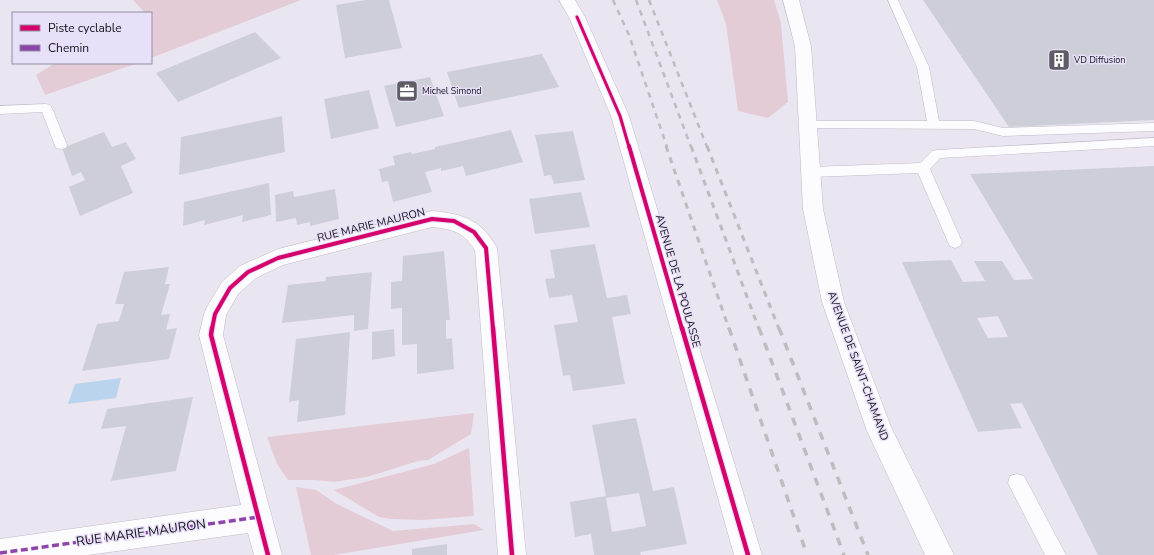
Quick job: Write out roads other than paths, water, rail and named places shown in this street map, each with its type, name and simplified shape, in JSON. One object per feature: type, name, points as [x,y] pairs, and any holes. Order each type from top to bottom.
[{"type":"street","name":"AVENUE DE LA POULASSE","points":[[567,0],[577,17],[620,116],[748,555]]},
{"type":"street","name":"AVENUE DE SAINT-CHAMAND","points":[[791,0],[803,46],[813,209],[833,302],[880,432],[940,555]]},
{"type":"street","name":"RUE MARIE MAURON","points":[[268,555],[211,335],[215,314],[230,288],[248,272],[278,258],[432,219],[454,221],[474,232],[486,248],[512,555]]},
{"type":"street","name":"RUE MARIE MAURON","points":[[0,552],[259,517]]},
{"type":"lane","points":[[893,0],[923,67],[934,125]]},
{"type":"lane","points":[[0,110],[46,108],[61,146]]},
{"type":"lane","points":[[809,125],[974,125],[1003,132],[1154,127]]},
{"type":"lane","points":[[811,172],[923,168],[937,154],[1154,142]]},
{"type":"lane","points":[[923,168],[955,242]]},
{"type":"lane","points":[[1016,483],[1056,555]]},
{"type":"water","points":[[121,378],[116,398],[68,404],[75,384]]},
{"type":"railway","points":[[613,0],[629,35],[667,147]]},
{"type":"railway","points":[[636,0],[691,147]]},
{"type":"railway","points":[[649,0],[707,147]]},
{"type":"railway","points":[[666,146],[729,329]]},
{"type":"railway","points":[[691,146],[759,329]]},
{"type":"railway","points":[[707,146],[779,329]]},
{"type":"railway","points":[[729,328],[807,555]]},
{"type":"railway","points":[[759,328],[844,555]]},
{"type":"railway","points":[[779,328],[868,555]]},
{"type":"place","name":"VD Diffusion","points":[[1059,60]]},
{"type":"place","name":"Michel Simond","points":[[407,91]]}]
